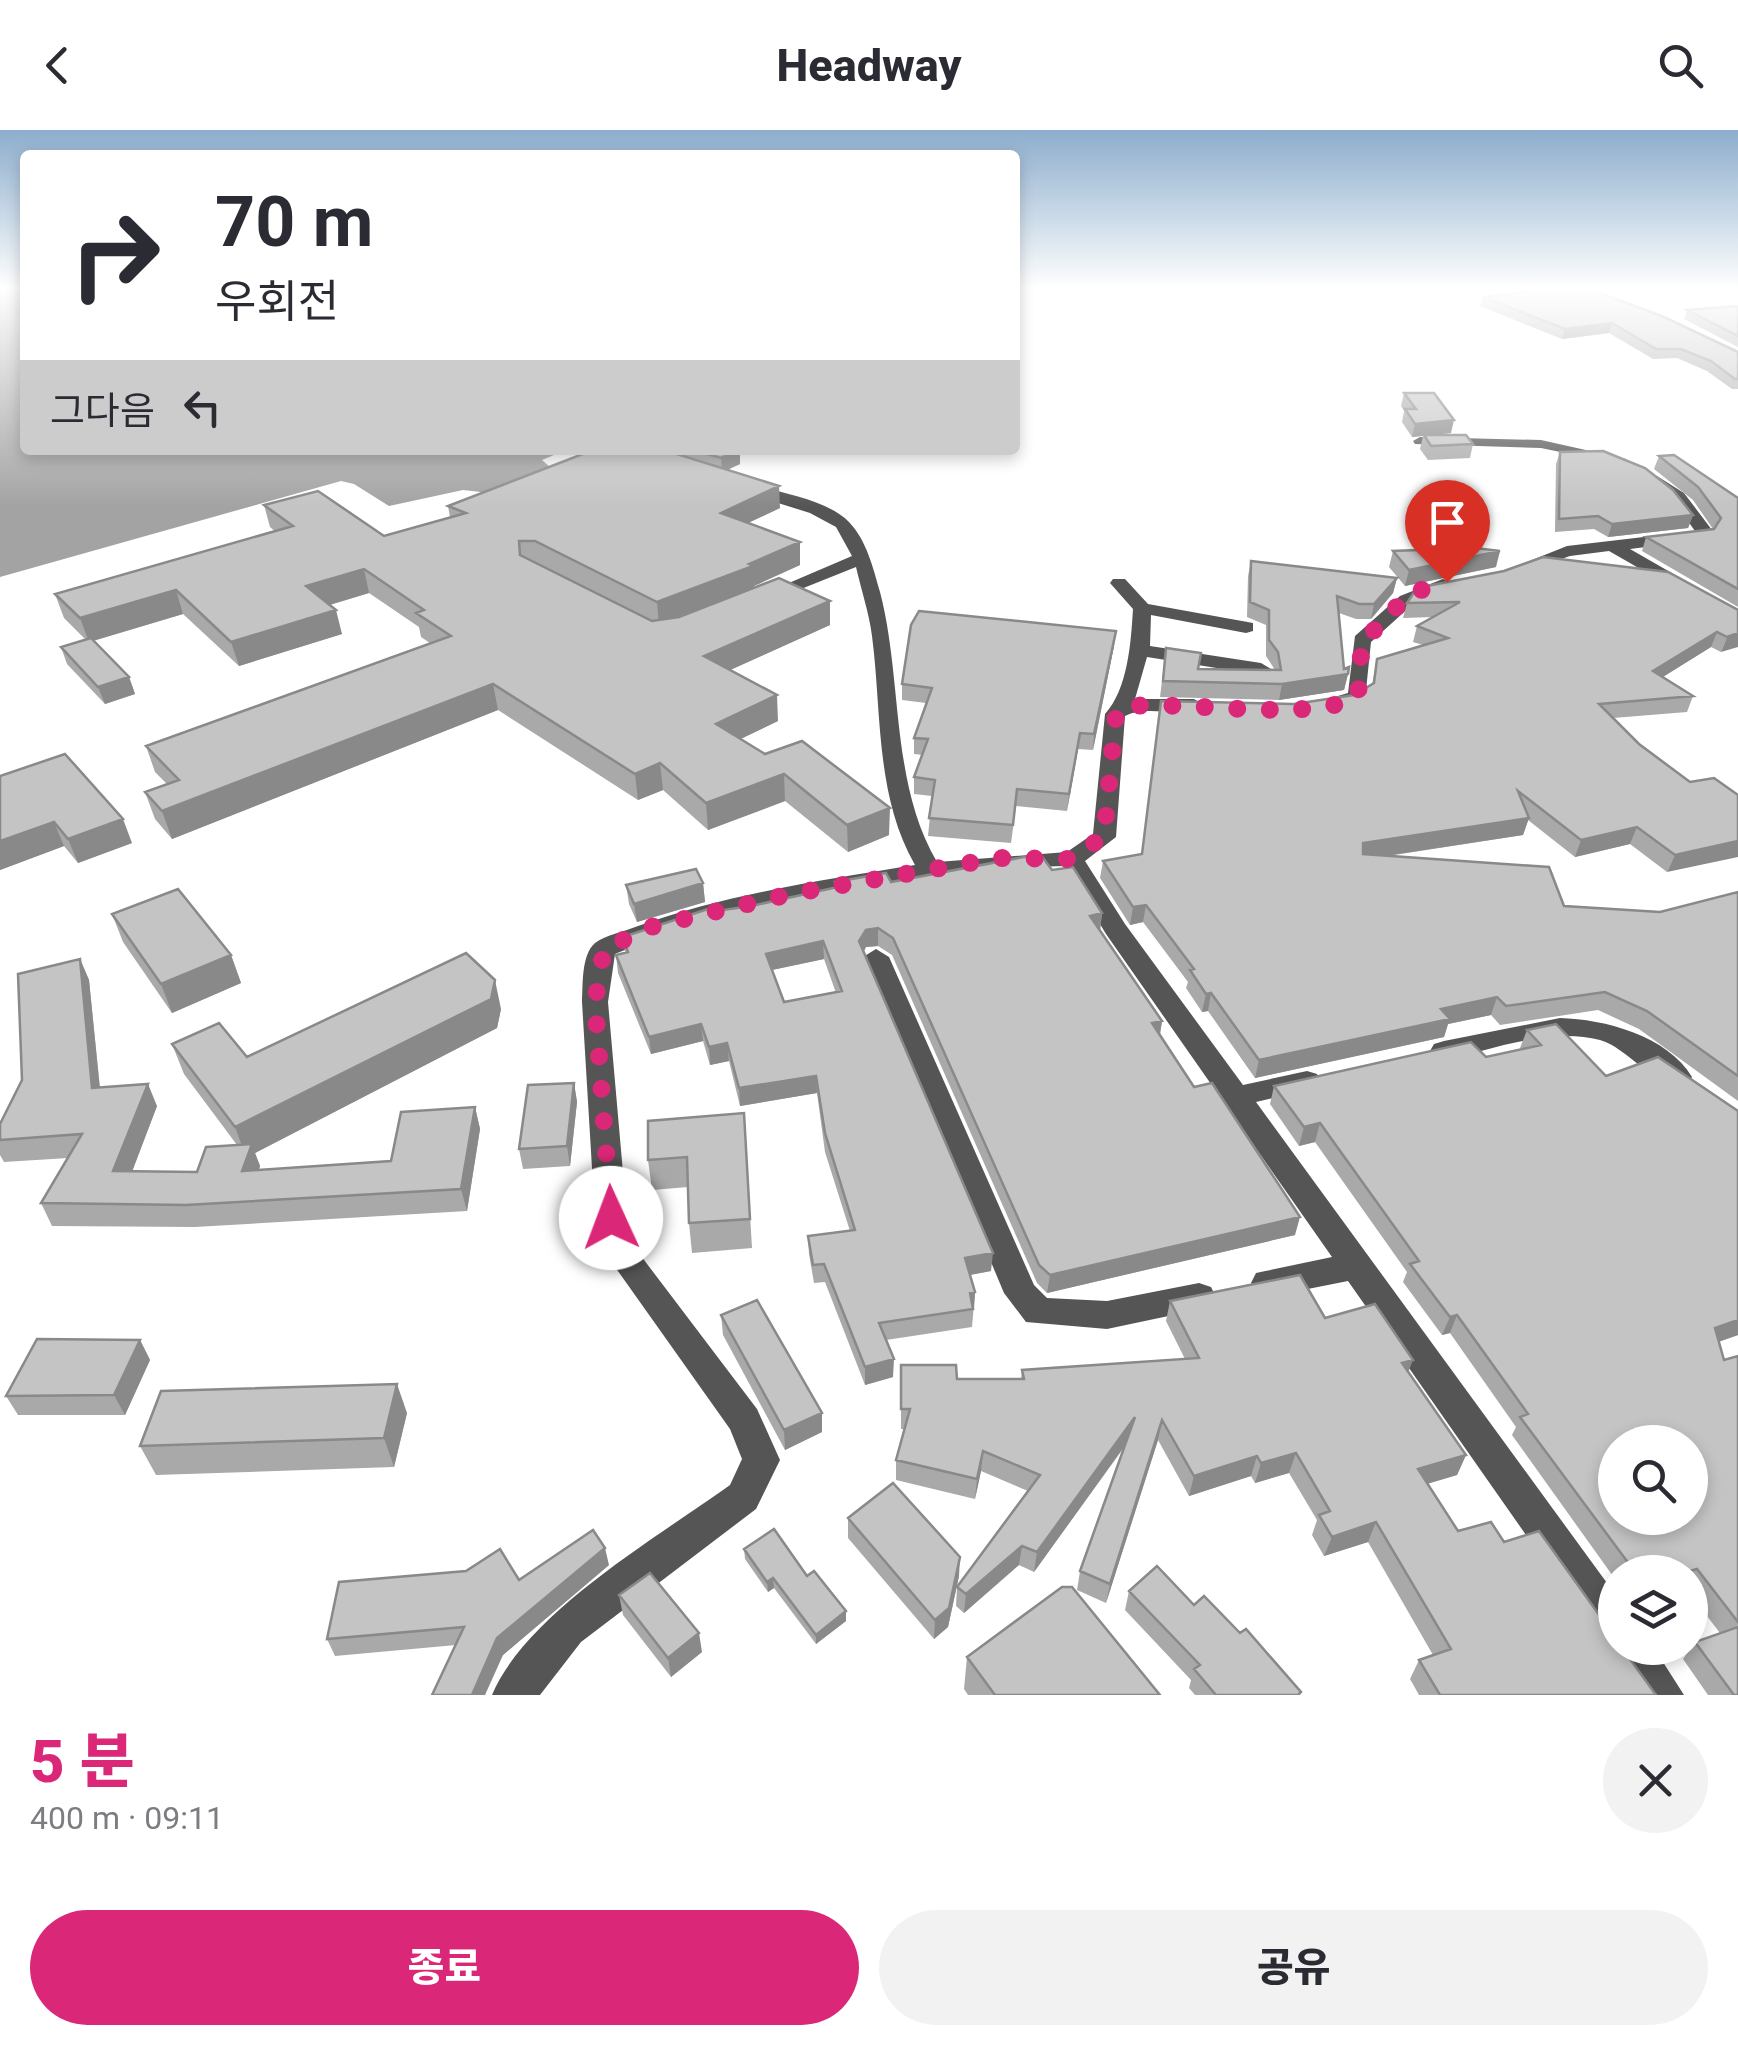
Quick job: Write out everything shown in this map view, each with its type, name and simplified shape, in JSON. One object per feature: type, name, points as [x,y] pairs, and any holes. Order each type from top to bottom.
[{"type":"street","points":[[1420,440],[1541,444],[1616,458],[1678,496],[1704,530],[1702,535],[1686,540],[1645,539],[1567,551],[1493,578]]},
{"type":"street","points":[[728,483],[816,510],[842,524],[862,558],[885,660],[899,787],[909,834],[929,868]]},
{"type":"street","points":[[1610,545],[1738,619]]},
{"type":"street","points":[[738,608],[862,558]]},
{"type":"street","points":[[803,581],[834,580],[870,590]]},
{"type":"street","points":[[1308,708],[1348,702],[1358,696],[1362,640],[1388,619],[1405,595],[1462,581]]},
{"type":"street","points":[[1119,583],[1142,608],[1246,627]]},
{"type":"street","points":[[514,1695],[567,1628],[743,1497],[760,1460],[744,1420],[624,1257],[611,1218],[595,1002],[604,949],[654,926],[929,868],[998,858],[1072,859],[1104,836],[1116,714],[1122,707],[1140,650],[1142,608]]},
{"type":"street","points":[[1140,650],[1261,670]]},
{"type":"street","points":[[1122,707],[1226,706]]},
{"type":"street","points":[[1072,859],[1114,928],[1238,1096],[1598,1604]]},
{"type":"street","points":[[876,957],[1022,1293],[1038,1312],[1107,1315],[1356,1266]]},
{"type":"street","points":[[1422,1056],[1558,1028],[1589,1027],[1627,1040],[1706,1098]]},
{"type":"street","points":[[1238,1096],[1330,1076]]},
{"type":"street","points":[[1641,1665],[1663,1695]]},
{"type":"shaded area","points":[[0,361],[20,361],[20,455],[554,455],[542,460],[550,467],[498,494],[463,490],[389,506],[354,484],[341,481],[0,577]]},
{"type":"building","points":[[1711,361],[1738,361],[1735,379]]},
{"type":"building","points":[[1404,393],[1434,393],[1454,420],[1415,424],[1405,409],[1416,409]]},
{"type":"building","points":[[1424,435],[1466,435],[1473,444],[1431,446]]},
{"type":"building","points":[[1603,451],[1645,468],[1673,490],[1693,515],[1612,524],[1598,516],[1559,519],[1560,452]]},
{"type":"building","points":[[580,455],[680,455],[779,486],[721,513],[800,542],[749,564],[753,566],[657,602],[535,541],[519,541],[520,555],[652,621],[679,617],[779,578],[830,601],[704,656],[777,695],[716,724],[765,754],[802,741],[890,808],[847,825],[784,774],[706,803],[660,763],[635,774],[493,684],[162,811],[145,792],[179,780],[146,746],[451,636],[416,613],[424,610],[364,569],[306,586],[336,610],[231,642],[176,590],[80,618],[55,594],[293,526],[264,505],[318,491],[384,536],[466,513],[448,506]]},
{"type":"building","points":[[1674,455],[1738,498],[1738,589],[1646,537],[1714,529],[1721,518],[1698,487],[1659,456]]},
{"type":"building","points":[[1442,544],[1500,551],[1409,570],[1393,551],[1446,549]]},
{"type":"building","points":[[1543,557],[1668,572],[1738,610],[1738,633],[1727,637],[1717,632],[1653,671],[1693,696],[1599,704],[1639,744],[1690,782],[1714,778],[1738,795],[1738,841],[1675,855],[1637,827],[1581,840],[1518,791],[1529,818],[1363,843],[1363,854],[1549,867],[1564,906],[1660,912],[1738,892],[1738,1076],[1647,1011],[1605,992],[1506,1006],[1497,997],[1441,1009],[1450,1019],[1259,1060],[1211,993],[1206,994],[1190,970],[1194,969],[1146,905],[1133,907],[1103,861],[1142,854],[1161,701],[1294,704],[1354,695],[1374,683],[1377,659],[1448,638],[1417,626],[1460,602],[1407,603],[1417,588],[1504,571]]},
{"type":"building","points":[[1251,561],[1397,578],[1374,604],[1359,604],[1337,596],[1344,669],[1349,667],[1348,674],[1282,684],[1163,681],[1166,648],[1201,653],[1198,669],[1281,670],[1278,652],[1269,640],[1269,610],[1250,602]]},
{"type":"building","points":[[919,611],[1116,631],[1094,734],[1080,733],[1069,794],[1017,789],[1013,825],[929,818],[935,780],[914,777],[928,739],[914,738],[932,688],[902,684],[911,625]]},
{"type":"building","points":[[91,638],[129,677],[98,687],[61,647]]},
{"type":"building","points":[[65,754],[123,819],[68,839],[54,822],[0,841],[0,776]]},
{"type":"building","points":[[1040,854],[1052,870],[1073,867],[1102,913],[1090,916],[1162,1021],[1152,1023],[1194,1087],[1212,1083],[1300,1217],[1050,1275],[1039,1265],[893,938],[878,928],[866,930],[859,941],[993,1253],[965,1258],[975,1292],[970,1293],[973,1309],[879,1323],[894,1359],[865,1367],[824,1264],[813,1265],[808,1236],[855,1230],[825,1133],[816,1076],[739,1088],[727,1043],[709,1047],[701,1024],[649,1037],[616,955],[628,952],[623,937],[714,907],[717,911],[751,906],[838,887],[835,882],[886,873],[891,882]],"holes":[[[823,941],[842,991],[784,1002],[766,954]]]},
{"type":"building","points":[[696,869],[703,883],[634,904],[626,885]]},
{"type":"building","points":[[178,889],[231,955],[161,984],[112,914]]},
{"type":"building","points":[[466,953],[495,980],[491,999],[235,1127],[172,1044],[219,1023],[247,1057]]},
{"type":"building","points":[[80,959],[92,1088],[148,1084],[113,1171],[197,1172],[206,1147],[252,1144],[242,1171],[391,1161],[401,1112],[475,1107],[461,1189],[186,1205],[41,1203],[82,1134],[0,1140],[0,1124],[22,1080],[18,974]]},
{"type":"building","points":[[1556,1024],[1606,1076],[1658,1057],[1738,1111],[1738,1320],[1715,1328],[1724,1360],[1738,1356],[1738,1622],[1708,1583],[1708,1555],[1622,1555],[1608,1535],[1708,1535],[1708,1425],[1598,1425],[1598,1522],[1520,1417],[1528,1414],[1457,1315],[1450,1317],[1410,1264],[1419,1261],[1320,1123],[1304,1127],[1274,1086],[1471,1042],[1486,1057],[1541,1045],[1527,1030]]},
{"type":"building","points":[[574,1083],[567,1146],[519,1149],[528,1085]]},
{"type":"building","points":[[744,1113],[750,1219],[689,1223],[687,1157],[648,1160],[648,1121]]},
{"type":"building","points":[[1300,1275],[1325,1318],[1375,1304],[1413,1360],[1402,1363],[1466,1455],[1418,1469],[1458,1531],[1491,1522],[1504,1542],[1539,1531],[1598,1613],[1598,1665],[1634,1665],[1656,1695],[1440,1695],[1419,1660],[1451,1649],[1376,1522],[1332,1537],[1319,1515],[1330,1511],[1296,1453],[1261,1463],[1257,1456],[1194,1476],[1162,1420],[1110,1584],[1080,1571],[1135,1417],[1037,1552],[1022,1546],[966,1594],[957,1587],[1040,1475],[983,1451],[977,1479],[896,1460],[910,1409],[901,1409],[901,1365],[956,1365],[957,1379],[1024,1379],[1022,1370],[1199,1358],[1170,1301]]},
{"type":"building","points":[[757,1300],[822,1413],[784,1430],[721,1315]]},
{"type":"building","points":[[37,1339],[140,1340],[114,1395],[6,1396]]},
{"type":"building","points":[[397,1384],[384,1438],[140,1446],[161,1391]]},
{"type":"building","points":[[893,1483],[960,1557],[949,1608],[935,1620],[848,1518]]},
{"type":"building","points":[[774,1529],[807,1576],[814,1571],[846,1611],[816,1635],[773,1578],[767,1582],[744,1549]]},
{"type":"building","points":[[593,1530],[605,1548],[497,1638],[472,1695],[432,1695],[464,1627],[327,1639],[339,1582],[466,1571],[500,1549],[519,1580]]},
{"type":"building","points":[[1157,1566],[1194,1605],[1204,1596],[1240,1633],[1246,1629],[1301,1692],[1216,1695],[1194,1669],[1200,1665],[1129,1591]]},
{"type":"building","points":[[650,1573],[699,1633],[668,1658],[619,1595]]},
{"type":"building","points":[[1062,1587],[1072,1587],[1160,1695],[995,1695],[967,1657]]},
{"type":"building","points":[[1738,1627],[1738,1695],[1734,1695],[1708,1660],[1708,1637]]},
{"type":"route","points":[[611,1218],[595,1002],[597,971],[604,949],[654,926],[790,894],[998,858],[1072,859],[1104,836],[1116,714],[1122,707],[1308,708],[1348,702],[1358,696],[1362,640],[1388,619],[1405,595],[1447,582]]}]
